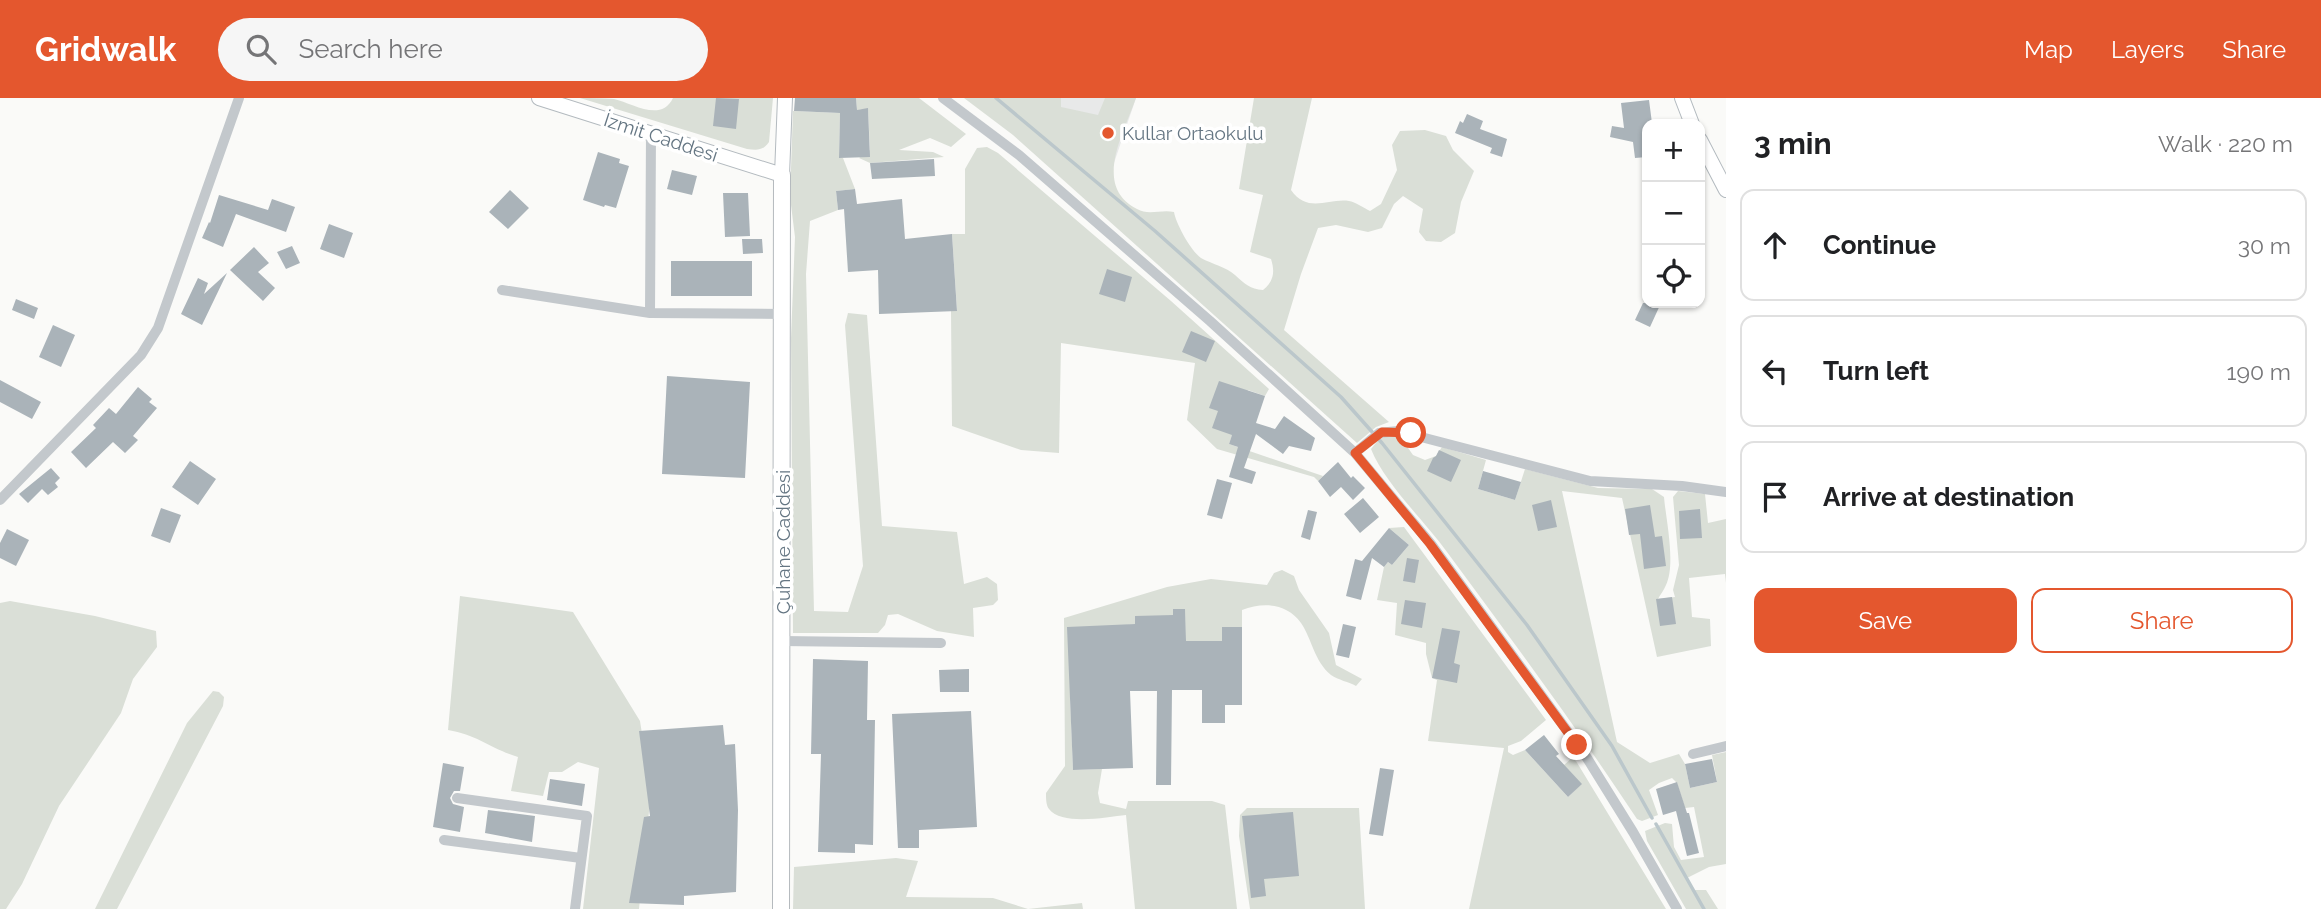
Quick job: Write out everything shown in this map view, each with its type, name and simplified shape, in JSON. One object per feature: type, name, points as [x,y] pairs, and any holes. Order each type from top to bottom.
[{"type":"main road","name":"İzmit Caddesi","points":[[539,98],[782,175]]},
{"type":"main road","points":[[782,175],[785,98]]},
{"type":"main road","points":[[1682,98],[1690,119]]},
{"type":"main road","points":[[1705,150],[1726,190]]},
{"type":"main road","name":"Çuhane Caddesi","points":[[781,909],[782,175]]},
{"type":"street","points":[[0,500],[141,355],[158,328],[239,98]]},
{"type":"street","points":[[943,98],[1019,155],[1210,321],[1355,453],[1430,544],[1587,758],[1677,909]]},
{"type":"street","points":[[650,133],[650,313]]},
{"type":"street","points":[[502,290],[650,313],[783,314]]},
{"type":"street","points":[[1355,453],[1379,433],[1411,433],[1590,481],[1682,486],[1726,492]]},
{"type":"street","points":[[782,641],[941,643]]},
{"type":"street","points":[[1693,754],[1726,746]]},
{"type":"street","points":[[457,798],[587,816],[576,909]]},
{"type":"street","points":[[444,840],[581,858]]},
{"type":"shaded area","points":[[580,98],[614,99],[654,110],[668,105],[673,98],[773,98],[769,142],[760,149],[747,149]]},
{"type":"shaded area","points":[[856,98],[919,98],[966,134],[951,147],[930,138],[899,150],[933,152],[944,157],[870,163],[859,158],[870,150],[868,109],[857,110]]},
{"type":"shaded area","points":[[964,98],[1061,98],[1061,107],[1098,115],[1105,98],[1136,98],[1115,158],[1116,187],[1124,199],[1137,209],[1174,212],[1185,237],[1201,258],[1227,270],[1251,287],[1263,290],[1273,276],[1271,259],[1250,252],[1263,195],[1239,189],[1254,98],[1312,98],[1291,190],[1304,201],[1311,203],[1349,201],[1370,211],[1381,204],[1397,170],[1392,145],[1400,131],[1425,130],[1446,136],[1453,150],[1474,171],[1461,202],[1455,233],[1441,242],[1426,241],[1419,232],[1423,209],[1403,196],[1394,204],[1382,228],[1368,232],[1336,225],[1318,228],[1284,330],[1389,422],[1376,427],[1357,443],[1013,135]]},
{"type":"shaded area","name":"Kullar Ortaokulu","points":[[1061,98],[1136,98],[1114,163],[1060,107]]},
{"type":"shaded area","points":[[793,111],[840,113],[839,158],[843,158],[855,189],[836,191],[838,210],[810,221],[806,274],[814,611],[848,612],[863,566],[845,325],[848,313],[867,315],[882,526],[957,532],[964,584],[987,577],[997,584],[998,600],[993,605],[973,608],[974,637],[937,631],[898,614],[888,615],[885,625],[878,633],[793,633],[791,338],[795,237],[790,197]]},
{"type":"shaded area","points":[[987,147],[998,153],[1171,301],[1269,389],[1265,396],[1248,390],[1229,444],[1323,476],[1318,481],[1314,477],[1217,449],[1187,420],[1195,363],[1061,343],[1059,453],[1021,450],[952,426],[951,311],[957,310],[952,234],[965,234],[965,169],[977,148]]},
{"type":"shaded area","points":[[1389,435],[1401,438],[1413,455],[1425,460],[1436,456],[1442,447],[1486,460],[1478,489],[1515,500],[1525,469],[1598,488],[1652,489],[1664,497],[1670,554],[1669,576],[1658,599],[1675,597],[1673,590],[1679,565],[1673,497],[1678,491],[1705,494],[1708,523],[1726,519],[1726,583],[1725,574],[1689,578],[1692,617],[1710,619],[1711,646],[1657,657],[1622,498],[1562,491],[1617,742],[1650,763],[1679,754],[1685,764],[1690,788],[1717,782],[1712,755],[1726,752],[1726,864],[1709,867],[1687,878],[1693,890],[1706,890],[1718,909],[1686,909],[1647,841],[1645,831],[1665,823],[1672,824],[1674,847],[1681,860],[1704,857],[1694,807],[1685,808],[1677,783],[1672,778],[1649,790],[1658,815],[1642,821],[1637,819],[1496,618],[1377,462],[1371,449],[1379,439]]},
{"type":"shaded area","points":[[1404,527],[1546,720],[1521,741],[1508,746],[1508,752],[1513,755],[1525,750],[1568,797],[1581,784],[1564,765],[1572,758],[1576,761],[1666,909],[1469,909],[1504,748],[1428,741],[1437,680],[1432,678],[1426,643],[1395,635],[1397,603],[1377,600],[1384,567],[1388,562],[1392,565],[1409,545],[1389,528]]},
{"type":"shaded area","points":[[1282,570],[1294,576],[1299,590],[1329,633],[1336,665],[1362,679],[1356,686],[1334,677],[1325,669],[1305,629],[1295,616],[1282,608],[1266,605],[1242,610],[1242,627],[1222,627],[1222,641],[1202,641],[1202,690],[1186,690],[1185,609],[1173,616],[1135,616],[1135,624],[1127,625],[1070,695],[1073,770],[1102,769],[1098,793],[1100,803],[1126,809],[1128,801],[1212,801],[1225,805],[1237,909],[1135,909],[1126,815],[1074,819],[1055,814],[1047,804],[1046,793],[1065,766],[1064,618],[1167,587],[1211,579],[1267,585],[1274,573]]},
{"type":"shaded area","points":[[460,596],[573,612],[640,721],[651,792],[639,909],[583,909],[599,768],[578,762],[562,772],[549,772],[543,796],[511,791],[518,757],[468,735],[448,730]]},
{"type":"shaded area","points":[[10,601],[95,616],[156,631],[157,647],[133,679],[121,713],[59,806],[22,884],[6,909],[0,909],[0,603]]},
{"type":"shaded area","points":[[213,691],[224,697],[223,706],[117,909],[95,909],[187,723]]},
{"type":"shaded area","points":[[1247,808],[1359,808],[1365,909],[1250,909],[1239,836],[1240,815]]},
{"type":"shaded area","points":[[896,858],[918,861],[906,897],[993,898],[1028,909],[793,909],[794,867]]},
{"type":"shaded area","points":[[1082,903],[1083,909],[1028,909]]},
{"type":"building","points":[[716,98],[739,99],[736,129],[713,126]]},
{"type":"building","points":[[795,98],[856,98],[857,110],[868,108],[870,157],[839,158],[840,113],[794,111]]},
{"type":"building","points":[[1649,100],[1651,119],[1642,119],[1642,157],[1635,158],[1633,142],[1610,137],[1612,126],[1624,128],[1621,103]]},
{"type":"building","points":[[1467,114],[1483,121],[1480,129],[1507,139],[1502,157],[1490,153],[1492,148],[1455,133],[1460,121],[1463,123]]},
{"type":"building","points":[[598,152],[620,159],[619,163],[629,166],[616,208],[583,200]]},
{"type":"building","points":[[934,159],[935,176],[872,179],[870,163]]},
{"type":"building","points":[[672,170],[697,176],[692,195],[667,189]]},
{"type":"building","points":[[855,189],[857,204],[902,199],[905,239],[952,234],[957,311],[879,314],[878,270],[848,272],[844,209],[838,210],[836,191]]},
{"type":"building","points":[[510,190],[529,208],[508,229],[489,212]]},
{"type":"building","points":[[723,193],[748,193],[750,236],[725,237]]},
{"type":"building","points":[[219,195],[268,210],[272,199],[295,207],[286,232],[236,214],[223,247],[202,238]]},
{"type":"building","points":[[329,224],[353,233],[344,258],[320,249]]},
{"type":"building","points":[[742,239],[762,239],[763,253],[743,254]]},
{"type":"building","points":[[292,246],[300,263],[286,269],[277,252]]},
{"type":"building","points":[[254,247],[269,263],[258,272],[275,288],[263,301],[230,270]]},
{"type":"building","points":[[671,261],[752,261],[752,296],[671,296]]},
{"type":"building","points":[[1107,269],[1132,277],[1125,302],[1099,294]]},
{"type":"building","points":[[227,273],[202,325],[181,314],[198,278],[208,283],[204,294]]},
{"type":"building","points":[[16,299],[38,308],[34,319],[12,310]]},
{"type":"building","points":[[1642,305],[1642,308],[1659,308],[1650,327],[1635,320]]},
{"type":"building","points":[[53,325],[75,335],[61,367],[39,357]]},
{"type":"building","points":[[1191,331],[1215,341],[1206,362],[1182,352]]},
{"type":"building","points":[[667,376],[750,382],[745,478],[662,474]]},
{"type":"building","points":[[0,380],[41,402],[32,419],[0,402]]},
{"type":"building","points":[[1219,381],[1265,396],[1256,423],[1275,429],[1284,416],[1315,438],[1311,451],[1289,446],[1283,454],[1256,434],[1244,468],[1256,472],[1252,484],[1229,477],[1238,447],[1229,444],[1232,435],[1212,428],[1218,411],[1209,408]]},
{"type":"building","points":[[138,387],[152,399],[149,402],[157,408],[133,436],[138,440],[125,453],[113,442],[86,468],[71,452],[96,428],[93,425],[109,408],[116,414]]},
{"type":"building","points":[[1439,450],[1461,460],[1451,482],[1427,471]]},
{"type":"building","points":[[190,461],[216,479],[198,505],[172,487]]},
{"type":"building","points":[[1338,462],[1351,478],[1353,476],[1365,488],[1353,500],[1341,487],[1330,497],[1318,481]]},
{"type":"building","points":[[51,468],[60,478],[55,483],[58,487],[48,495],[42,489],[28,503],[19,494]]},
{"type":"building","points":[[1483,471],[1521,482],[1515,500],[1478,489]]},
{"type":"building","points":[[1217,479],[1232,483],[1222,519],[1207,515]]},
{"type":"building","points":[[1363,498],[1379,517],[1360,533],[1344,514]]},
{"type":"building","points":[[1551,500],[1557,527],[1538,531],[1532,505]]},
{"type":"building","points":[[1650,505],[1655,537],[1662,536],[1666,566],[1644,569],[1640,534],[1629,535],[1625,509]]},
{"type":"building","points":[[161,508],[181,515],[170,543],[151,536]]},
{"type":"building","points":[[1700,509],[1702,538],[1680,539],[1679,511]]},
{"type":"building","points":[[1308,510],[1317,512],[1310,540],[1301,537]]},
{"type":"building","points":[[1389,528],[1409,545],[1392,565],[1388,562],[1384,567],[1372,558],[1361,600],[1346,596],[1355,559],[1362,561]]},
{"type":"building","points":[[7,529],[29,540],[16,566],[0,558],[0,543]]},
{"type":"building","points":[[1407,558],[1419,560],[1415,583],[1403,581]]},
{"type":"building","points":[[1672,597],[1676,624],[1660,626],[1656,599]]},
{"type":"building","points":[[1405,600],[1426,603],[1422,628],[1401,624]]},
{"type":"building","points":[[1173,609],[1185,609],[1186,641],[1222,641],[1222,627],[1242,627],[1242,705],[1225,705],[1225,723],[1202,723],[1202,690],[1172,690],[1171,785],[1156,785],[1157,691],[1130,691],[1133,768],[1073,770],[1067,627],[1135,624],[1135,616],[1173,615]]},
{"type":"building","points":[[1343,624],[1356,627],[1349,658],[1336,655]]},
{"type":"building","points":[[1442,628],[1460,631],[1454,663],[1460,665],[1457,683],[1432,678]]},
{"type":"building","points":[[813,659],[868,661],[867,720],[875,720],[873,845],[855,844],[855,853],[818,852],[821,754],[811,754]]},
{"type":"building","points":[[969,669],[969,692],[940,692],[939,670]]},
{"type":"building","points":[[971,711],[977,827],[919,830],[919,848],[898,848],[892,714]]},
{"type":"building","points":[[723,725],[725,745],[735,744],[738,810],[736,892],[684,896],[684,905],[629,903],[644,817],[650,816],[639,731]]},
{"type":"building","points":[[1544,735],[1559,754],[1556,756],[1582,784],[1568,797],[1525,750]]},
{"type":"building","points":[[1712,759],[1717,782],[1690,788],[1685,764]]},
{"type":"building","points":[[443,763],[464,767],[460,791],[454,791],[450,798],[453,804],[464,807],[460,832],[433,827]]},
{"type":"building","points":[[1380,768],[1394,770],[1383,836],[1369,834]]},
{"type":"building","points":[[550,779],[585,784],[582,806],[547,800]]},
{"type":"building","points":[[1677,782],[1689,813],[1699,853],[1687,856],[1676,811],[1663,815],[1656,789]]},
{"type":"building","points":[[488,810],[535,816],[532,842],[485,833]]},
{"type":"building","points":[[1293,812],[1299,876],[1264,879],[1266,896],[1251,898],[1242,816]]},
{"type":"waterway","points":[[996,98],[1155,231],[1341,397],[1382,443],[1527,625],[1612,746],[1652,818]]},
{"type":"waterway","points":[[1656,824],[1704,909]]},
{"type":"place","name":"Kullar Ortaokulu","points":[[1108,133]]},
{"type":"route","points":[[1411,433],[1379,433],[1355,453],[1430,544],[1577,745]]}]
